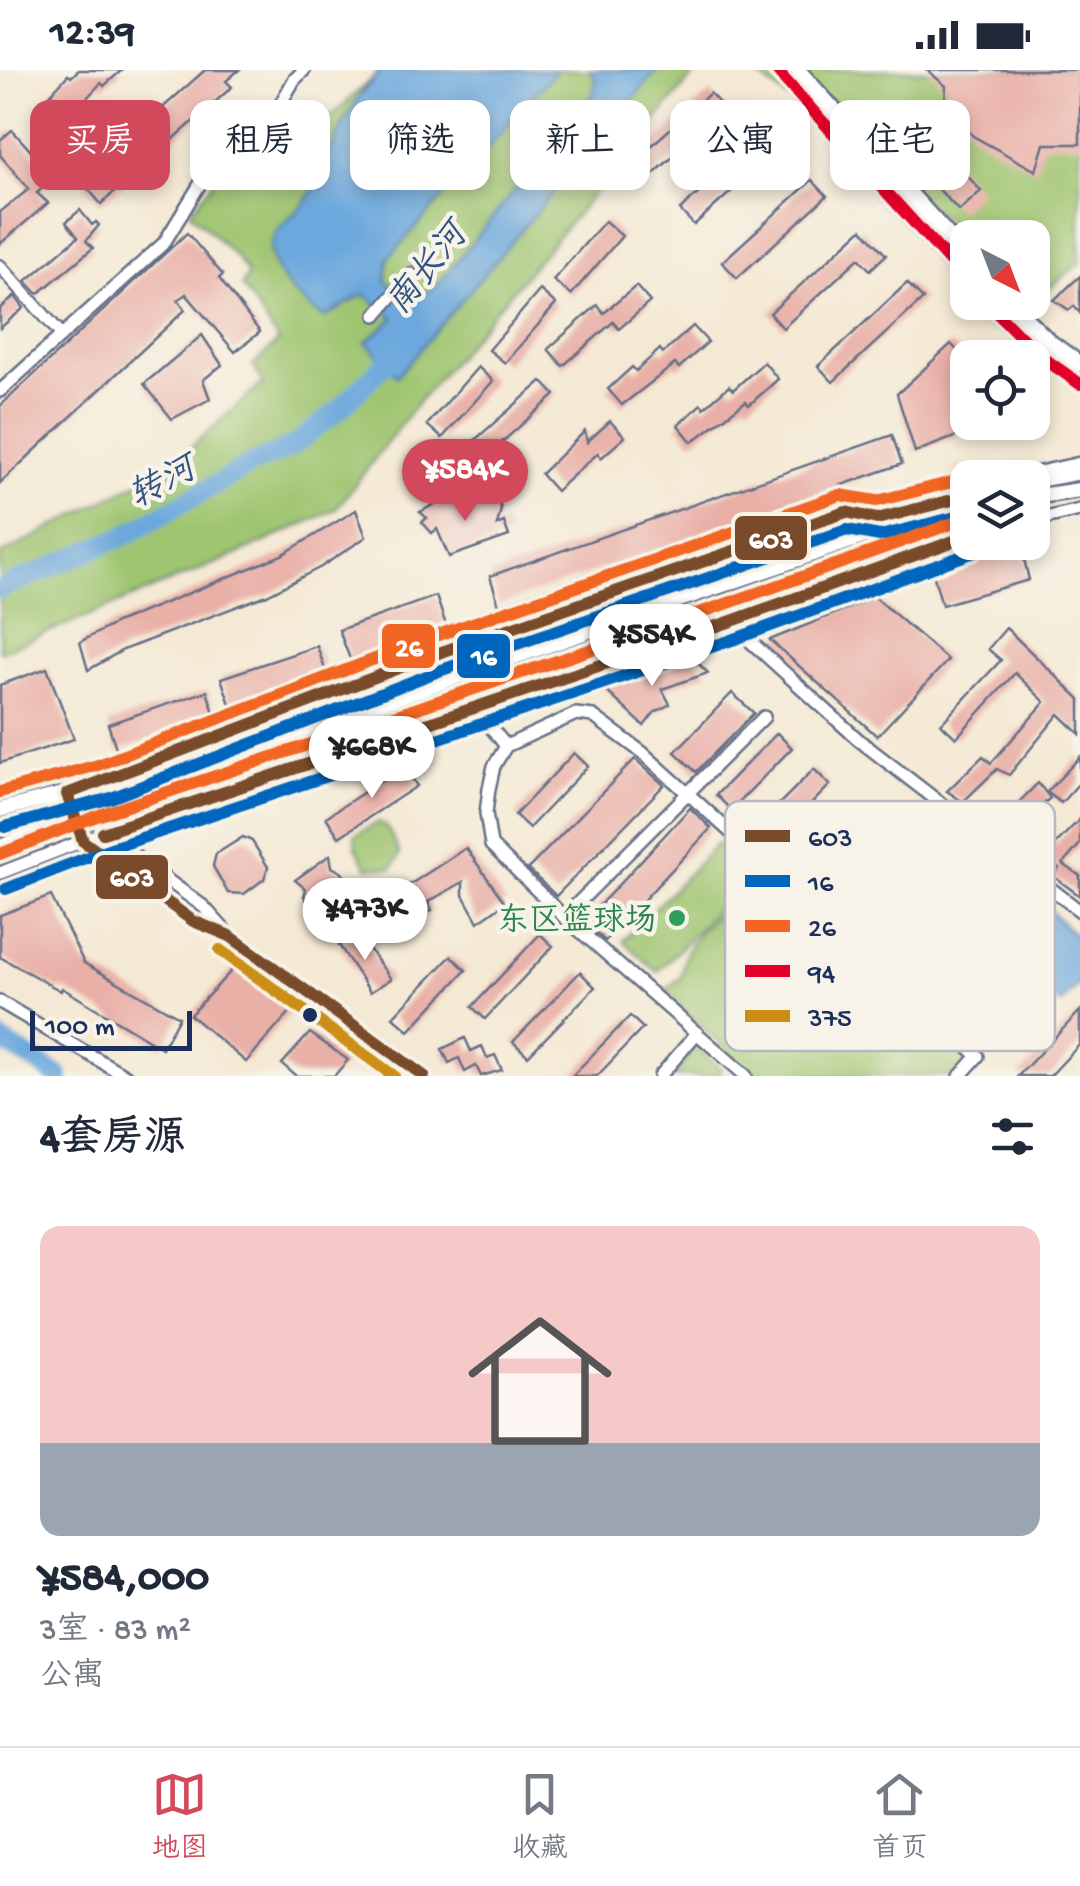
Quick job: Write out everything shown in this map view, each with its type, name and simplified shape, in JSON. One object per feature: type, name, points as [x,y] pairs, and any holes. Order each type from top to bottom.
[{"type":"main road","points":[[776,70],[950,263]]},
{"type":"main road","points":[[798,70],[950,237]]},
{"type":"main road","points":[[1004,320],[1038,355],[1080,384]]},
{"type":"main road","points":[[1027,320],[1080,364]]},
{"type":"main road","points":[[1050,478],[1080,472]]},
{"type":"main road","points":[[1050,494],[1080,490]]},
{"type":"main road","points":[[0,810],[87,788],[178,753],[216,748],[877,519],[950,501]]},
{"type":"main road","points":[[0,846],[201,775],[336,718],[871,534],[950,514]]},
{"type":"street","points":[[0,391],[164,243],[200,184],[280,104],[294,73]]},
{"type":"street","points":[[0,266],[60,334]]},
{"type":"street","points":[[376,314],[411,274]]},
{"type":"street","points":[[1050,470],[1080,463]]},
{"type":"street","points":[[178,753],[433,655],[846,512],[950,491]]},
{"type":"street","points":[[1050,517],[1080,510]]},
{"type":"street","points":[[846,512],[877,519]]},
{"type":"street","points":[[0,873],[103,833],[729,622],[950,542]]},
{"type":"street","points":[[729,622],[860,741],[937,801]]},
{"type":"street","points":[[474,706],[506,746]]},
{"type":"street","points":[[725,826],[643,753],[593,716],[576,714],[506,746],[494,766],[488,789],[490,846],[737,1073]]},
{"type":"street","points":[[564,917],[764,716]]},
{"type":"street","points":[[87,788],[103,833],[204,907],[230,936],[424,1076]]},
{"type":"street","points":[[67,794],[83,841],[194,921],[230,936]]},
{"type":"street","points":[[1055,892],[1080,911]]},
{"type":"street","points":[[0,1002],[126,1076]]},
{"type":"street","points":[[660,1076],[696,1033]]},
{"type":"street","points":[[960,1076],[978,1056],[973,1051]]},
{"type":"green space","points":[[381,70],[698,70],[650,127],[650,100],[510,100],[510,190],[597,190],[419,401],[336,509],[238,554],[0,652],[0,555],[171,465],[263,383],[253,365],[279,341],[242,286],[248,274],[237,258],[190,212],[207,190],[330,190],[330,118]]},
{"type":"green space","points":[[751,70],[1080,70],[1080,263],[1050,287],[1050,220],[950,222],[908,190],[970,190],[970,100],[830,100],[830,131],[810,115],[810,100],[790,100]]},
{"type":"green space","points":[[379,822],[387,827],[400,854],[392,868],[367,867],[356,847],[355,835]]},
{"type":"green space","name":"东区篮球场","points":[[717,844],[725,852],[725,901],[657,972],[623,941]]},
{"type":"green space","points":[[725,912],[725,1048],[664,992],[681,977],[686,952],[701,929]]},
{"type":"green space","points":[[697,1048],[721,1070],[716,1076],[672,1076]]},
{"type":"green space","points":[[728,1051],[954,1051],[967,1062],[956,1076],[755,1076]]},
{"type":"water","points":[[382,70],[557,70],[530,100],[510,100],[510,123],[490,145],[490,100],[358,100]]},
{"type":"water","points":[[591,70],[658,70],[632,100],[589,100],[596,82]]},
{"type":"water","points":[[350,112],[350,190],[450,190],[388,259],[386,281],[411,296],[428,292],[438,284],[515,190],[556,190],[397,376],[366,342],[394,318],[364,294],[324,318],[284,282],[271,253],[277,231],[312,190],[330,190],[330,151]]},
{"type":"water","points":[[1055,916],[1080,940],[1080,983],[1060,1004],[1055,999]]},
{"type":"building","points":[[79,70],[122,70],[104,86],[101,83],[85,100],[47,100],[68,75],[71,77]]},
{"type":"building","points":[[205,70],[239,70],[226,81],[232,87],[217,100],[190,100],[190,125],[170,142],[170,101]]},
{"type":"building","points":[[927,70],[1080,70],[1080,144],[1044,144],[1036,171],[973,136],[970,100],[945,100],[946,86]]},
{"type":"building","points":[[670,129],[670,159],[650,177],[650,147]]},
{"type":"building","points":[[12,130],[30,150],[30,190],[40,190],[37,193],[48,203],[0,244],[0,212],[29,189],[0,155],[0,140]]},
{"type":"building","points":[[970,179],[981,191],[959,211],[940,190],[970,190]]},
{"type":"building","points":[[810,182],[827,196],[737,278],[722,262],[801,190],[810,190]]},
{"type":"building","points":[[89,190],[117,190],[101,204]]},
{"type":"building","points":[[702,190],[733,190],[694,225],[680,210]]},
{"type":"building","points":[[80,210],[92,225],[99,225],[86,241],[93,248],[38,294],[26,281],[78,237],[66,222]]},
{"type":"building","points":[[605,221],[622,236],[571,295],[553,280]]},
{"type":"building","points":[[862,229],[886,255],[870,270],[859,258],[783,328],[770,313]]},
{"type":"building","points":[[187,233],[223,275],[219,278],[260,332],[235,352],[186,294],[178,300],[185,310],[0,483],[0,406]]},
{"type":"building","points":[[1080,276],[1080,313],[1074,306],[1069,310],[1054,300]]},
{"type":"building","points":[[907,283],[923,299],[833,382],[818,366]]},
{"type":"building","points":[[636,286],[650,302],[619,329],[613,322],[563,366],[548,349],[597,305],[604,313]]},
{"type":"building","points":[[540,290],[556,304],[505,363],[489,350]]},
{"type":"building","points":[[15,296],[24,308],[0,328],[0,309]]},
{"type":"building","points":[[693,326],[708,342],[679,368],[675,364],[622,405],[608,389],[632,367],[636,371],[660,349],[663,353]]},
{"type":"building","points":[[202,335],[222,365],[203,380],[210,399],[172,419],[144,384]]},
{"type":"building","points":[[950,345],[950,439],[915,452],[897,394]]},
{"type":"building","points":[[764,362],[778,379],[749,405],[746,401],[692,442],[678,425],[729,386],[733,390]]},
{"type":"building","points":[[478,367],[493,381],[442,438],[427,425]]},
{"type":"building","points":[[542,381],[555,395],[482,460],[469,445]]},
{"type":"building","points":[[610,421],[625,437],[601,458],[598,453],[556,491],[541,474],[585,431],[587,442]]},
{"type":"building","points":[[892,435],[902,464],[499,605],[490,576]]},
{"type":"building","points":[[469,496],[469,507],[485,499],[499,503],[497,525],[504,522],[509,536],[449,557],[437,529],[432,533],[422,522],[427,518],[420,512],[443,500]]},
{"type":"building","points":[[356,510],[366,537],[321,567],[267,595],[123,650],[88,670],[80,642],[116,623],[282,555]]},
{"type":"building","points":[[969,560],[1024,560],[1029,580],[942,605],[932,570]]},
{"type":"building","points":[[436,596],[446,625],[350,659],[339,630]]},
{"type":"building","points":[[875,597],[948,660],[877,736],[770,640]]},
{"type":"building","points":[[1006,628],[1080,699],[1080,734],[1059,714],[1009,775],[997,769],[962,801],[947,791],[983,756],[991,763],[1045,702],[1015,673],[956,738],[941,724],[1001,660],[988,649]]},
{"type":"building","points":[[317,646],[327,675],[231,707],[221,678]]},
{"type":"building","points":[[694,659],[708,673],[662,689],[670,704],[654,713],[644,726],[602,687]]},
{"type":"building","points":[[47,668],[74,739],[0,763],[0,685]]},
{"type":"building","points":[[207,691],[216,719],[117,751],[108,724]]},
{"type":"building","points":[[732,693],[754,713],[696,772],[675,752]]},
{"type":"building","points":[[777,733],[792,748],[740,801],[725,804],[716,795]]},
{"type":"building","points":[[574,753],[588,766],[529,828],[515,815]]},
{"type":"building","points":[[1080,757],[1080,782],[1061,803],[1047,792]]},
{"type":"building","points":[[635,759],[664,785],[556,896],[528,869]]},
{"type":"building","points":[[404,766],[417,786],[339,837],[326,817]]},
{"type":"building","points":[[814,769],[830,785],[814,801],[782,801]]},
{"type":"building","points":[[1038,783],[1050,798],[1047,801],[1020,801]]},
{"type":"building","points":[[690,808],[711,828],[605,941],[584,922]]},
{"type":"building","points":[[1080,819],[1080,844],[1063,864],[1080,876],[1080,896],[1055,877],[1059,868],[1055,865],[1055,845]]},
{"type":"building","points":[[243,837],[252,841],[268,867],[264,879],[244,894],[228,893],[213,866],[216,854]]},
{"type":"building","points":[[466,848],[505,903],[478,922],[463,895],[463,882],[428,902],[432,910],[420,918],[412,914],[393,924],[380,904]]},
{"type":"building","points":[[330,855],[332,867],[361,896],[361,910],[336,927],[322,927],[304,896],[306,889],[295,880]]},
{"type":"building","points":[[51,896],[84,963],[179,1017],[162,1048],[62,988],[61,991],[0,957],[0,915]]},
{"type":"building","points":[[358,934],[391,979],[370,992],[339,945]]},
{"type":"building","points":[[540,934],[553,946],[485,1019],[472,1007]]},
{"type":"building","points":[[451,956],[466,970],[409,1031],[393,1017]]},
{"type":"building","points":[[234,968],[291,1011],[246,1062],[190,1015]]},
{"type":"building","points":[[580,972],[595,987],[528,1056],[513,1042]]},
{"type":"building","points":[[1080,1011],[1080,1044],[1050,1076],[1018,1076],[1042,1051],[1055,1051],[1055,1037]]},
{"type":"building","points":[[630,1016],[643,1028],[597,1076],[572,1076]]},
{"type":"building","points":[[310,1033],[348,1060],[334,1076],[296,1076],[282,1064]]},
{"type":"building","points":[[465,1038],[471,1051],[482,1046],[487,1058],[495,1055],[502,1070],[481,1076],[476,1066],[465,1072],[459,1058],[449,1063],[442,1049]]},
{"type":"waterway","name":"转河","points":[[0,589],[126,535],[250,465],[293,446],[341,408],[402,346]]},
{"type":"waterway","name":"转河","points":[[0,1040],[59,1076]]},
{"type":"transit line","name":"94","points":[[776,70],[950,262]]},
{"type":"transit line","name":"94","points":[[1004,320],[1039,355],[1080,384]]},
{"type":"transit line","name":"26","points":[[0,792],[98,765],[427,639],[840,495],[877,501],[950,483]]},
{"type":"transit line","name":"603","points":[[424,1076],[230,936],[193,921],[83,841],[67,794],[433,655],[846,512],[877,519],[950,501]]},
{"type":"transit line","name":"16","points":[[5,827],[111,798],[439,671],[847,530],[880,536],[950,518]]},
{"type":"transit line","name":"26","points":[[0,854],[97,816],[950,524]]},
{"type":"transit line","name":"603","points":[[103,833],[729,622],[950,542]]},
{"type":"transit line","name":"16","points":[[6,889],[109,849],[735,639],[952,560]]},
{"type":"transit line","name":"375","points":[[220,950],[394,1076]]},
{"type":"place","name":"东区篮球场","points":[[677,918]]},
{"type":"water label","name":"南长河","points":[[425,267]]}]
